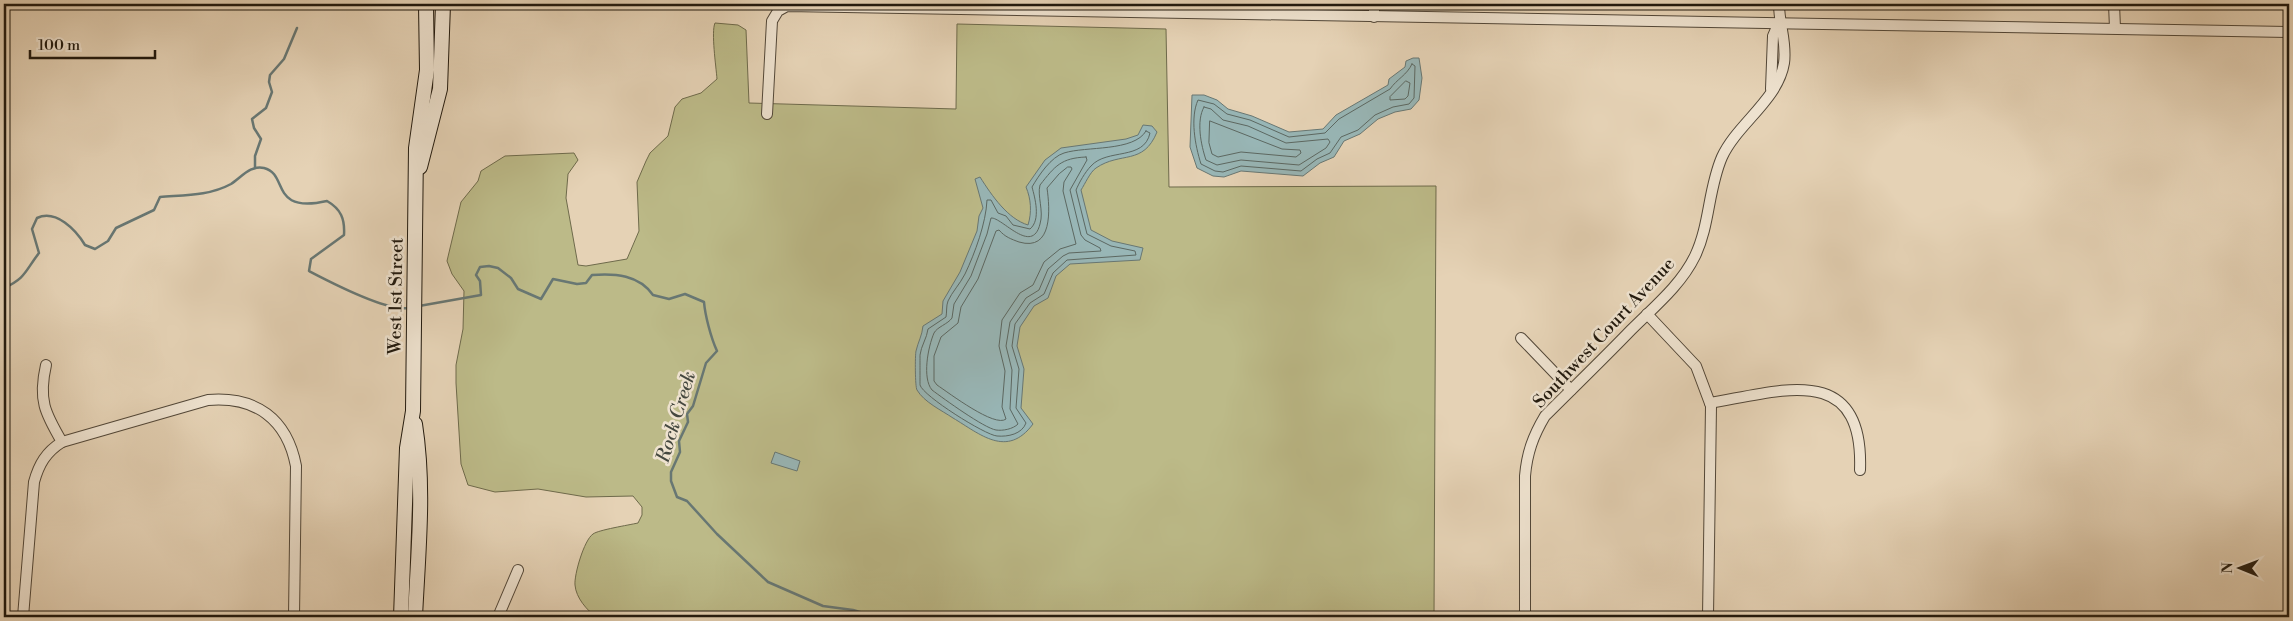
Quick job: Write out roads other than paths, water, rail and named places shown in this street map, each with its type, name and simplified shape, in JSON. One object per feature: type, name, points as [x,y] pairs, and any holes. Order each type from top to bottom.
[{"type":"main road","name":"West 1st Street","points":[[402,617],[407,448],[413,411],[417,132],[424,101],[427,70],[426,4]]},
{"type":"main road","name":"West 1st Street","points":[[416,182],[440,88],[443,4]]},
{"type":"main road","name":"West 1st Street","points":[[413,411],[418,446],[420,496],[415,617]]},
{"type":"street","points":[[1374,4],[1374,17]]},
{"type":"street","name":"Southwest Court Avenue","points":[[1525,617],[1526,463],[1531,443],[1545,416],[1676,285],[1694,258],[1701,244],[1716,173],[1722,157],[1744,125],[1762,106],[1771,90],[1774,36],[1779,22],[1779,4]]},
{"type":"street","points":[[2114,4],[2115,28]]},
{"type":"street","points":[[767,114],[772,21],[778,11],[787,6],[2289,32]]},
{"type":"street","points":[[1647,314],[1696,366],[1710,403],[1708,617]]},
{"type":"street","points":[[1521,338],[1571,390]]},
{"type":"street","points":[[46,366],[42,384],[43,403],[49,421],[62,442]]},
{"type":"street","points":[[1710,403],[1792,389],[1821,391],[1845,407],[1854,422],[1859,439],[1860,470]]},
{"type":"street","points":[[4,617],[23,617],[34,482],[38,467],[43,458],[62,442],[208,400],[239,401],[267,414],[288,437],[296,466],[294,617]]},
{"type":"street","points":[[498,617],[518,570]]},
{"type":"water","points":[[1419,58],[1422,78],[1419,100],[1411,109],[1395,112],[1378,119],[1360,134],[1344,141],[1334,157],[1320,163],[1303,176],[1241,171],[1224,177],[1213,176],[1197,168],[1190,147],[1192,95],[1204,95],[1217,100],[1228,109],[1252,116],[1289,132],[1323,129],[1336,115],[1388,85],[1389,79],[1405,67],[1406,61]]},
{"type":"water","points":[[1143,125],[1152,126],[1157,132],[1145,150],[1138,154],[1105,163],[1096,168],[1081,190],[1091,230],[1112,241],[1143,248],[1140,260],[1070,264],[1056,276],[1048,298],[1034,306],[1020,327],[1017,346],[1024,369],[1021,408],[1033,424],[1023,434],[1013,440],[1003,442],[993,440],[973,431],[928,402],[916,388],[916,351],[923,326],[942,314],[943,301],[960,272],[977,231],[979,216],[983,208],[975,179],[980,177],[995,199],[1007,212],[1028,225],[1030,206],[1026,187],[1045,160],[1061,148],[1126,139],[1138,135]]},
{"type":"water","points":[[775,452],[800,461],[797,471],[771,463]]},
{"type":"waterway","points":[[255,168],[255,156],[261,139],[254,128],[252,119],[266,108],[272,92],[269,82],[270,75],[284,59],[297,28]]},
{"type":"waterway","name":"Rock Creek","points":[[4,288],[17,281],[39,253],[32,229],[37,218],[51,216],[65,222],[85,245],[95,249],[108,241],[116,228],[154,210],[160,197],[214,191],[231,184],[254,168],[264,168],[272,172],[288,198],[296,202],[309,204],[327,201],[336,207],[341,215],[344,224],[344,235],[311,259],[309,271],[373,301],[399,308],[409,308]]},
{"type":"waterway","name":"Rock Creek","points":[[419,306],[481,295],[480,281],[476,275],[480,267],[489,266],[498,268],[511,278],[518,289],[541,299],[553,279],[577,284],[586,283],[592,275],[609,274],[634,279],[653,295],[669,299],[685,294],[704,302],[717,351],[706,363],[693,406],[687,414],[688,422],[679,441],[680,452],[671,472],[671,481],[677,497],[687,501],[717,534],[768,582],[823,606],[853,610],[877,617]]}]
